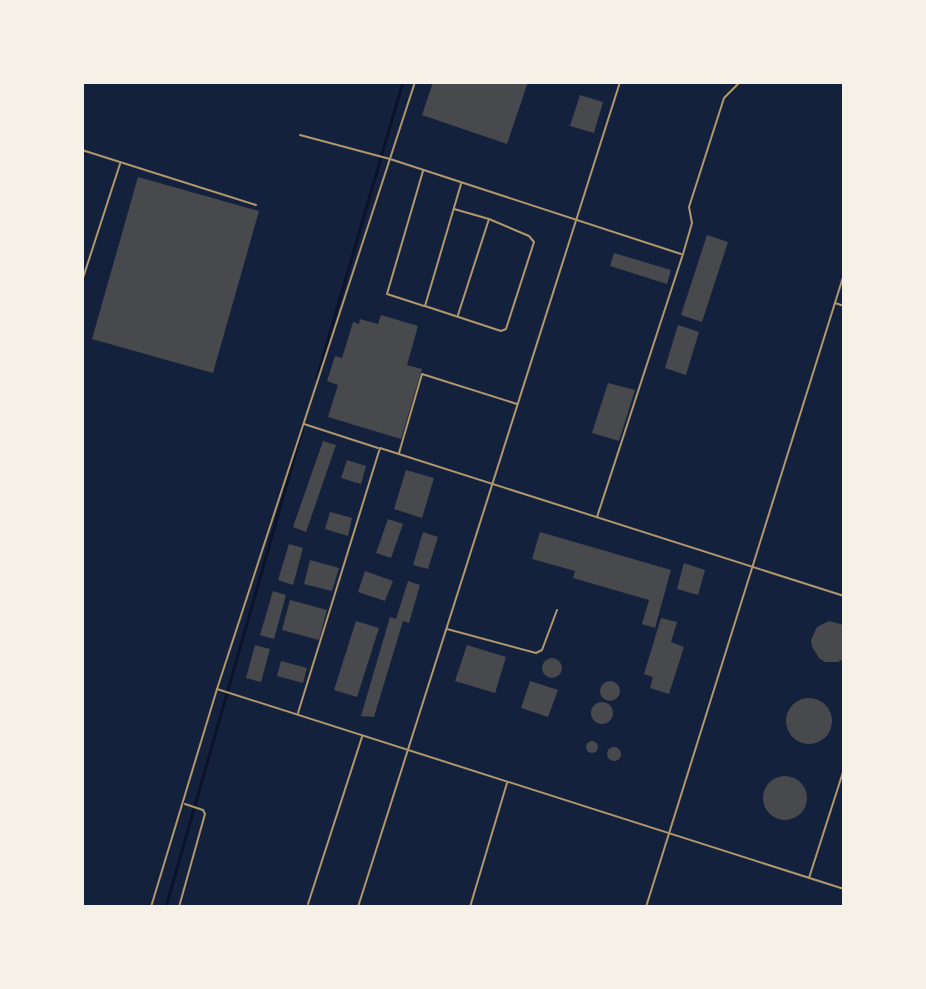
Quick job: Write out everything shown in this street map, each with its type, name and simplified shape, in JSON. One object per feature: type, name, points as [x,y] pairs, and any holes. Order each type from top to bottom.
[{"type":"lane","points":[[151,907],[217,689],[415,82]]},
{"type":"lane","points":[[358,907],[620,82]]},
{"type":"lane","points":[[597,517],[683,254],[692,223],[689,207],[724,98],[740,82]]},
{"type":"lane","points":[[300,135],[390,159],[683,254]]},
{"type":"lane","points":[[82,150],[256,205]]},
{"type":"lane","points":[[82,281],[120,163]]},
{"type":"lane","points":[[423,170],[387,294],[501,331],[506,329],[534,242],[529,236],[489,219],[454,209]]},
{"type":"lane","points":[[425,306],[462,183]]},
{"type":"lane","points":[[457,316],[489,219]]},
{"type":"lane","points":[[646,907],[844,274]]},
{"type":"lane","points":[[835,303],[844,306]]},
{"type":"lane","points":[[398,454],[422,374],[518,404]]},
{"type":"lane","points":[[303,423],[844,596]]},
{"type":"lane","points":[[298,713],[380,448]]},
{"type":"lane","points":[[446,629],[536,653],[542,650],[557,610]]},
{"type":"lane","points":[[217,689],[844,889]]},
{"type":"lane","points":[[308,904],[363,735]]},
{"type":"lane","points":[[809,879],[844,769]]},
{"type":"lane","points":[[470,907],[507,782]]},
{"type":"lane","points":[[179,907],[205,814],[203,810],[184,804]]},
{"type":"building","points":[[433,82],[528,82],[507,144],[422,115]]},
{"type":"building","points":[[580,95],[603,102],[594,133],[570,126]]},
{"type":"building","points":[[138,177],[259,211],[213,373],[92,339]]},
{"type":"building","points":[[707,235],[728,242],[702,322],[681,315]]},
{"type":"building","points":[[614,253],[671,270],[667,284],[610,266]]},
{"type":"building","points":[[381,315],[418,326],[407,365],[422,369],[401,439],[328,417],[338,385],[327,381],[335,356],[342,358],[353,322],[359,324],[360,319],[378,324]]},
{"type":"building","points":[[678,325],[699,332],[686,375],[665,368]]},
{"type":"building","points":[[608,383],[635,390],[619,441],[592,433]]},
{"type":"building","points":[[323,441],[336,445],[306,532],[293,527]]},
{"type":"building","points":[[347,460],[366,466],[361,484],[341,478]]},
{"type":"building","points":[[406,470],[434,478],[422,518],[394,509]]},
{"type":"building","points":[[330,512],[352,518],[348,536],[325,529]]},
{"type":"building","points":[[388,519],[403,524],[391,558],[376,553]]},
{"type":"building","points":[[423,532],[438,537],[428,569],[413,565]]},
{"type":"building","points":[[540,532],[671,570],[655,628],[642,624],[649,600],[573,578],[575,571],[532,559]]},
{"type":"building","points":[[289,544],[303,548],[293,585],[278,580]]},
{"type":"building","points":[[310,560],[339,568],[332,591],[304,584]]},
{"type":"building","points":[[684,563],[705,570],[698,595],[677,589]]},
{"type":"building","points":[[365,571],[393,581],[385,601],[358,592]]},
{"type":"building","points":[[408,581],[420,585],[409,623],[403,621],[374,717],[361,716],[390,617],[396,619]]},
{"type":"building","points":[[273,591],[286,595],[274,639],[260,635]]},
{"type":"building","points":[[290,600],[327,610],[319,640],[282,630]]},
{"type":"building","points":[[661,618],[677,622],[671,642],[684,647],[669,694],[650,688],[653,677],[644,674]]},
{"type":"building","points":[[356,621],[379,628],[357,697],[334,690]]},
{"type":"building","points":[[829,621],[844,625],[844,659],[838,662],[825,662],[812,647],[811,640],[817,627]]},
{"type":"building","points":[[255,645],[270,649],[261,682],[246,678]]},
{"type":"building","points":[[467,645],[506,657],[495,693],[455,681]]},
{"type":"building","points":[[552,658],[559,661],[562,668],[559,675],[552,678],[545,675],[542,668],[545,661]]},
{"type":"building","points":[[281,661],[307,668],[303,683],[277,676]]},
{"type":"building","points":[[530,681],[558,690],[548,717],[521,708]]},
{"type":"building","points":[[610,681],[617,684],[620,691],[617,698],[610,701],[603,698],[600,691],[603,684]]},
{"type":"building","points":[[809,698],[826,704],[832,721],[826,738],[809,744],[792,738],[786,721],[792,704]]},
{"type":"building","points":[[602,702],[610,705],[613,713],[610,721],[602,724],[594,721],[591,713],[594,705]]},
{"type":"building","points":[[592,741],[598,747],[592,753],[586,747]]},
{"type":"building","points":[[614,747],[621,754],[614,761],[607,754]]},
{"type":"building","points":[[785,776],[800,783],[807,798],[800,813],[785,820],[770,813],[763,798],[770,783]]},
{"type":"waterway","points":[[317,378],[403,82]]},
{"type":"waterway","points":[[166,907],[304,424]]}]
